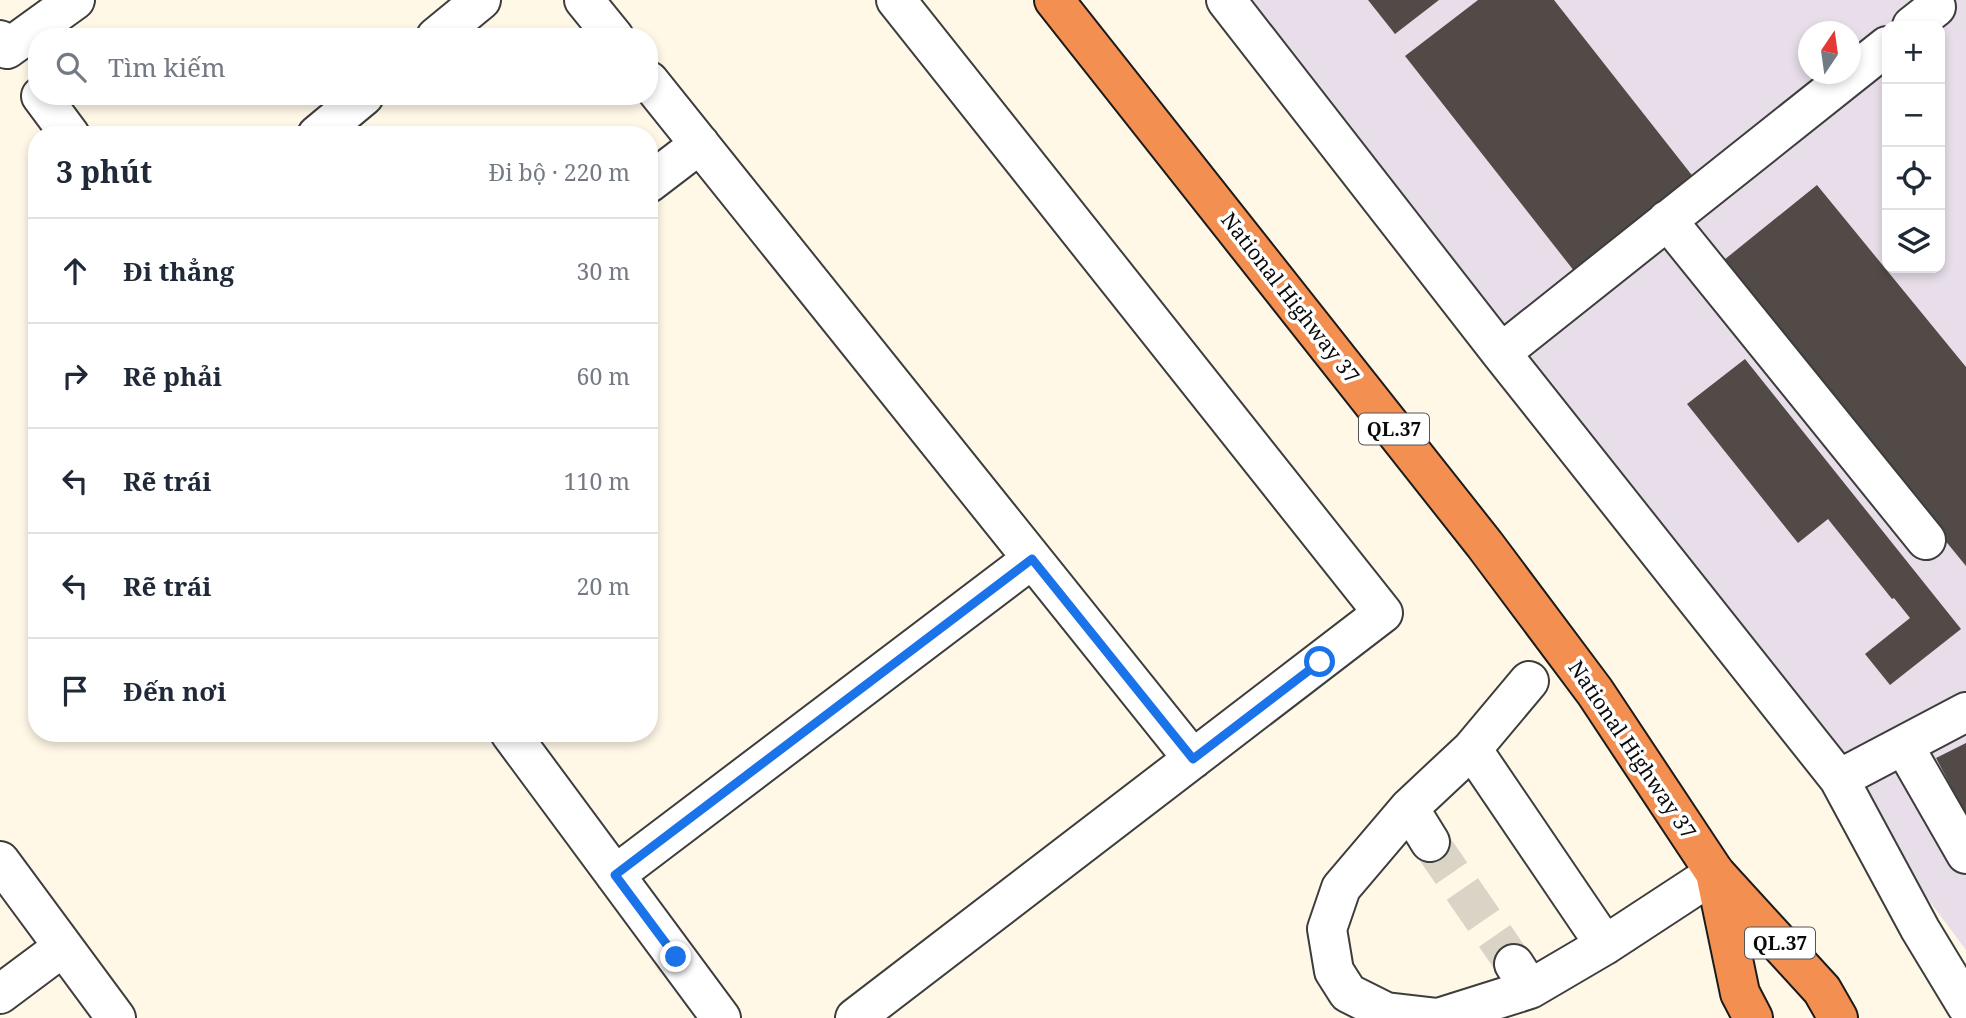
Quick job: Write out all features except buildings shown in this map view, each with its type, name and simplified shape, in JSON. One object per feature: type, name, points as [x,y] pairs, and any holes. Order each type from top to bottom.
[{"type":"highway","name":"National Highway 37","points":[[1054,0],[1485,545],[1595,692],[1715,873],[1822,990],[1838,1018]]},
{"type":"highway","name":"National Highway 37","points":[[1715,873],[1740,993],[1754,1018]]},
{"type":"street","points":[[36,28],[75,0]]},
{"type":"street","points":[[447,28],[481,0]]},
{"type":"street","points":[[584,0],[607,28]]},
{"type":"street","points":[[855,1018],[1383,613],[896,0]]},
{"type":"street","points":[[1226,0],[1501,353],[1839,779],[1920,929],[1966,1005]]},
{"type":"street","points":[[18,65],[7,49],[28,34]]},
{"type":"street","points":[[1501,353],[1882,50]]},
{"type":"street","points":[[658,92],[1193,759]]},
{"type":"street","points":[[48,105],[63,126]]},
{"type":"street","points":[[328,126],[353,105]]},
{"type":"street","points":[[658,176],[700,144]]},
{"type":"street","points":[[1667,220],[1926,540]]},
{"type":"street","points":[[615,875],[1032,559]]},
{"type":"street","points":[[1529,681],[1472,749],[1409,808],[1341,888],[1327,929],[1334,971],[1348,993],[1386,1012],[1437,1018],[1522,976],[1605,945],[1715,873]]},
{"type":"street","points":[[1839,779],[1966,712]]},
{"type":"street","points":[[517,742],[721,1018]]},
{"type":"street","points":[[1904,746],[1966,854]]},
{"type":"street","points":[[1472,749],[1605,945]]},
{"type":"street","points":[[1409,808],[1430,842]]},
{"type":"street","points":[[0,861],[116,1018]]},
{"type":"street","points":[[0,994],[63,947]]},
{"type":"shaded area","points":[[1221,0],[1966,0],[1966,950],[1509,339]]},
{"type":"tunnel","points":[[1430,842],[1514,964]]},
{"type":"route","points":[[676,957],[615,875],[1032,559],[1193,759],[1320,662]]}]
